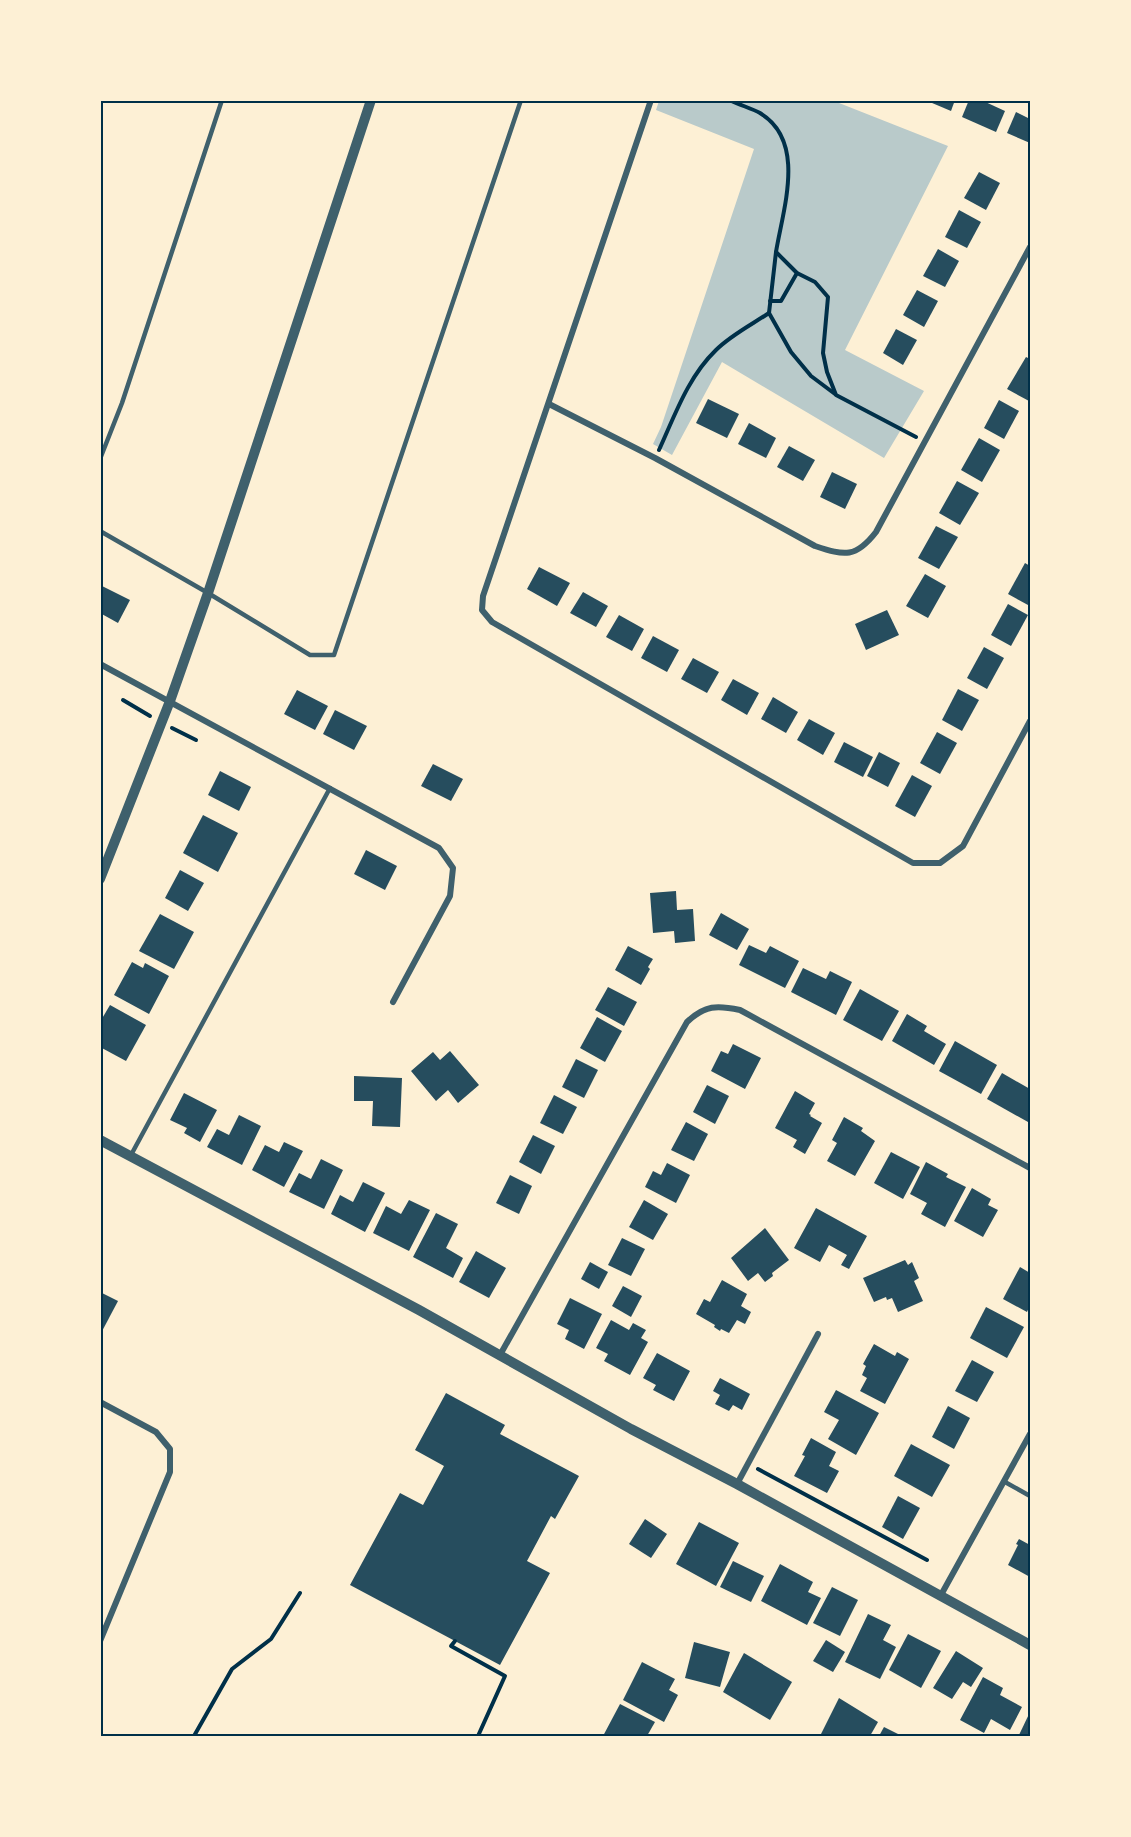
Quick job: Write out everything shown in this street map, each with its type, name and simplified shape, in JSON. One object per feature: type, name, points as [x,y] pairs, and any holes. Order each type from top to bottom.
[{"type":"street","points":[[100,879],[170,701],[208,593],[371,100]]},
{"type":"street","points":[[651,100],[483,596],[482,610],[492,622],[913,863],[940,863],[963,846],[1030,721]]},
{"type":"street","points":[[549,405],[655,458],[815,546],[834,553],[853,554],[867,544],[876,531],[1030,247]]},
{"type":"street","points":[[100,664],[439,848],[453,868],[450,896],[393,1002]]},
{"type":"street","points":[[500,1355],[687,1022],[697,1013],[718,1005],[740,1010],[1030,1168]]},
{"type":"street","points":[[100,1140],[500,1355],[631,1429],[1030,1645]]},
{"type":"street","points":[[736,1484],[818,1334]]},
{"type":"street","points":[[100,1402],[156,1432],[170,1449],[170,1473],[100,1641]]},
{"type":"street","points":[[941,1595],[1030,1434]]},
{"type":"lane","points":[[100,459],[129,380],[222,100]]},
{"type":"lane","points":[[100,531],[310,655],[334,655],[521,100]]},
{"type":"lane","points":[[130,1156],[330,789]]},
{"type":"lane","points":[[1005,1482],[1030,1496]]},
{"type":"path","points":[[730,100],[760,113],[777,127],[786,145],[788,165],[786,188],[769,313],[791,352],[811,376],[836,395],[925,441]]},
{"type":"path","points":[[776,252],[797,273],[815,282],[828,297],[823,353],[836,395]]},
{"type":"path","points":[[770,301],[782,301],[797,273]]},
{"type":"path","points":[[655,458],[690,382],[701,367],[716,350],[769,313]]},
{"type":"path","points":[[748,1463],[927,1560]]},
{"type":"path","points":[[194,1737],[232,1670],[272,1639],[300,1593]]},
{"type":"path","points":[[455,1641],[451,1646],[505,1676],[477,1737]]},
{"type":"shaded area","points":[[659,101],[834,101],[948,146],[845,350],[924,391],[884,458],[722,362],[672,455],[653,444],[661,427],[754,149],[656,110]]},
{"type":"building","points":[[925,100],[955,100],[951,111]]},
{"type":"building","points":[[969,100],[981,100],[1005,111],[996,132],[962,117]]},
{"type":"building","points":[[1016,112],[1030,119],[1030,143],[1007,133]]},
{"type":"building","points":[[979,172],[1000,183],[986,210],[964,198]]},
{"type":"building","points":[[959,210],[981,222],[967,248],[945,237]]},
{"type":"building","points":[[938,249],[959,261],[945,287],[923,276]]},
{"type":"building","points":[[917,290],[938,301],[924,327],[903,315]]},
{"type":"building","points":[[896,329],[917,340],[903,365],[883,353]]},
{"type":"building","points":[[1026,357],[1030,359],[1029,401],[1007,389]]},
{"type":"building","points":[[708,399],[739,414],[727,438],[696,423]]},
{"type":"building","points":[[999,400],[1019,411],[1004,439],[984,428]]},
{"type":"building","points":[[749,423],[776,438],[766,458],[738,444]]},
{"type":"building","points":[[979,438],[1000,450],[982,482],[961,470]]},
{"type":"building","points":[[789,446],[815,460],[803,481],[777,467]]},
{"type":"building","points":[[832,472],[857,484],[845,509],[820,497]]},
{"type":"building","points":[[957,481],[979,493],[960,525],[939,513]]},
{"type":"building","points":[[936,526],[958,537],[939,569],[918,558]]},
{"type":"building","points":[[1025,563],[1030,566],[1028,605],[1008,594]]},
{"type":"building","points":[[539,567],[570,583],[557,606],[527,589]]},
{"type":"building","points":[[925,574],[946,586],[928,618],[906,606]]},
{"type":"building","points":[[100,585],[130,600],[118,623],[100,613]]},
{"type":"building","points":[[583,592],[608,606],[596,627],[570,613]]},
{"type":"building","points":[[1008,604],[1028,615],[1011,646],[991,635]]},
{"type":"building","points":[[887,610],[899,635],[866,650],[855,624]]},
{"type":"building","points":[[619,615],[644,629],[632,651],[606,637]]},
{"type":"building","points":[[653,636],[679,650],[667,672],[641,658]]},
{"type":"building","points":[[984,647],[1004,658],[987,689],[967,678]]},
{"type":"building","points":[[693,658],[719,672],[707,693],[681,679]]},
{"type":"building","points":[[733,679],[759,693],[747,715],[721,700]]},
{"type":"building","points":[[958,689],[979,700],[962,731],[942,720]]},
{"type":"building","points":[[297,690],[328,706],[315,730],[284,714]]},
{"type":"building","points":[[773,697],[798,712],[786,733],[761,719]]},
{"type":"building","points":[[335,710],[367,726],[354,750],[323,734]]},
{"type":"building","points":[[809,719],[835,733],[823,755],[797,740]]},
{"type":"building","points":[[937,732],[957,743],[940,774],[920,763]]},
{"type":"building","points":[[844,742],[873,757],[863,777],[834,762]]},
{"type":"building","points":[[879,752],[900,763],[888,787],[867,776]]},
{"type":"building","points":[[433,764],[463,779],[451,801],[421,786]]},
{"type":"building","points":[[220,771],[251,787],[239,811],[208,795]]},
{"type":"building","points":[[912,775],[932,786],[915,817],[895,806]]},
{"type":"building","points":[[203,815],[238,833],[218,872],[183,853]]},
{"type":"building","points":[[366,850],[397,866],[385,890],[354,874]]},
{"type":"building","points":[[180,870],[204,883],[188,911],[165,898]]},
{"type":"building","points":[[676,891],[677,910],[693,909],[695,941],[675,943],[674,931],[653,933],[650,893]]},
{"type":"building","points":[[721,913],[749,929],[737,950],[709,935]]},
{"type":"building","points":[[160,914],[194,932],[174,969],[139,951]]},
{"type":"building","points":[[749,945],[766,953],[770,946],[799,961],[785,988],[739,965]]},
{"type":"building","points":[[628,946],[653,959],[641,985],[615,970]]},
{"type":"building","points":[[132,962],[143,968],[145,963],[169,976],[149,1014],[114,995]]},
{"type":"building","points":[[803,968],[826,979],[830,971],[852,982],[836,1015],[791,992]]},
{"type":"building","points":[[608,987],[637,1002],[624,1026],[595,1010]]},
{"type":"building","points":[[860,989],[899,1011],[882,1041],[843,1020]]},
{"type":"building","points":[[110,1005],[146,1025],[126,1061],[100,1047],[100,1022]]},
{"type":"building","points":[[907,1014],[927,1026],[924,1031],[946,1044],[934,1065],[892,1041]]},
{"type":"building","points":[[597,1017],[622,1031],[605,1062],[580,1048]]},
{"type":"building","points":[[955,1041],[997,1065],[981,1094],[939,1071]]},
{"type":"building","points":[[733,1044],[761,1058],[745,1089],[711,1071],[721,1051],[728,1054]]},
{"type":"building","points":[[450,1051],[479,1085],[458,1103],[448,1090],[436,1101],[411,1071],[433,1052],[440,1060]]},
{"type":"building","points":[[576,1059],[598,1070],[584,1098],[562,1087]]},
{"type":"building","points":[[1002,1073],[1030,1089],[1028,1122],[987,1099]]},
{"type":"building","points":[[354,1076],[402,1078],[400,1127],[372,1126],[373,1101],[354,1101]]},
{"type":"building","points":[[707,1085],[729,1096],[715,1124],[693,1112]]},
{"type":"building","points":[[795,1091],[815,1103],[809,1114],[822,1123],[805,1154],[793,1147],[797,1140],[775,1128]]},
{"type":"building","points":[[184,1093],[217,1110],[200,1142],[184,1133],[187,1128],[170,1120]]},
{"type":"building","points":[[554,1095],[577,1107],[563,1134],[540,1123]]},
{"type":"building","points":[[239,1115],[261,1126],[242,1165],[207,1147],[217,1129],[229,1135]]},
{"type":"building","points":[[844,1117],[863,1128],[861,1131],[875,1141],[855,1176],[827,1161],[837,1143],[832,1140]]},
{"type":"building","points":[[686,1122],[708,1134],[694,1161],[671,1150]]},
{"type":"building","points":[[533,1135],[555,1146],[541,1174],[519,1162]]},
{"type":"building","points":[[284,1142],[303,1151],[284,1187],[252,1170],[265,1145],[279,1152]]},
{"type":"building","points":[[891,1152],[920,1167],[903,1199],[874,1183]]},
{"type":"building","points":[[321,1159],[343,1170],[324,1209],[289,1192],[299,1173],[311,1179]]},
{"type":"building","points":[[926,1162],[948,1174],[946,1177],[966,1187],[945,1227],[921,1214],[927,1203],[910,1194]]},
{"type":"building","points":[[667,1163],[690,1175],[676,1203],[645,1187],[653,1171],[661,1175]]},
{"type":"building","points":[[510,1175],[532,1186],[519,1214],[496,1203]]},
{"type":"building","points":[[363,1182],[385,1193],[365,1232],[331,1214],[340,1195],[353,1202]]},
{"type":"building","points":[[972,1188],[991,1199],[988,1205],[998,1210],[983,1237],[954,1221]]},
{"type":"building","points":[[409,1200],[430,1210],[409,1251],[373,1233],[386,1206],[401,1214]]},
{"type":"building","points":[[644,1200],[668,1214],[653,1240],[629,1227]]},
{"type":"building","points":[[816,1208],[867,1236],[849,1269],[841,1265],[847,1255],[829,1245],[820,1262],[794,1248]]},
{"type":"building","points":[[436,1213],[458,1224],[446,1248],[463,1258],[453,1278],[413,1257]]},
{"type":"building","points":[[765,1228],[789,1260],[772,1273],[773,1276],[765,1282],[758,1273],[748,1281],[731,1258]]},
{"type":"building","points":[[622,1238],[645,1249],[631,1276],[608,1265]]},
{"type":"building","points":[[476,1251],[506,1268],[489,1298],[459,1282]]},
{"type":"building","points":[[905,1260],[908,1265],[912,1262],[919,1278],[914,1281],[923,1301],[898,1312],[892,1298],[887,1300],[886,1297],[874,1302],[863,1278]]},
{"type":"building","points":[[590,1262],[608,1272],[599,1289],[581,1279]]},
{"type":"building","points":[[1020,1267],[1030,1273],[1030,1305],[1027,1312],[1003,1299]]},
{"type":"building","points":[[722,1280],[747,1294],[741,1306],[751,1312],[745,1324],[737,1320],[729,1333],[721,1329],[720,1331],[714,1327],[715,1325],[696,1314],[704,1299],[710,1302]]},
{"type":"building","points":[[623,1286],[642,1296],[631,1317],[612,1306]]},
{"type":"building","points":[[100,1292],[118,1301],[100,1335]]},
{"type":"building","points":[[570,1298],[602,1314],[584,1349],[565,1339],[569,1330],[557,1324]]},
{"type":"building","points":[[986,1307],[1024,1327],[1007,1358],[970,1338]]},
{"type":"building","points":[[611,1320],[629,1330],[633,1323],[646,1330],[641,1338],[648,1342],[630,1375],[604,1361],[608,1354],[596,1348]]},
{"type":"building","points":[[874,1344],[895,1356],[897,1352],[909,1359],[885,1404],[860,1391],[867,1378],[862,1375],[866,1366],[863,1364]]},
{"type":"building","points":[[657,1353],[690,1371],[674,1401],[653,1390],[656,1385],[643,1378]]},
{"type":"building","points":[[972,1360],[994,1372],[977,1402],[955,1391]]},
{"type":"building","points":[[720,1378],[750,1394],[742,1410],[733,1405],[729,1411],[715,1404],[720,1395],[713,1391]]},
{"type":"building","points":[[836,1390],[879,1413],[856,1455],[828,1439],[839,1420],[824,1412]]},
{"type":"building","points":[[446,1393],[505,1425],[500,1434],[579,1476],[555,1519],[551,1516],[527,1561],[550,1573],[500,1665],[350,1585],[400,1493],[423,1505],[444,1466],[415,1450]]},
{"type":"building","points":[[948,1406],[970,1418],[954,1449],[932,1437]]},
{"type":"building","points":[[811,1438],[836,1452],[829,1466],[839,1471],[827,1493],[794,1476],[805,1456],[802,1455]]},
{"type":"building","points":[[911,1444],[950,1465],[932,1497],[894,1476]]},
{"type":"building","points":[[898,1496],[920,1508],[903,1539],[882,1527]]},
{"type":"building","points":[[645,1519],[667,1534],[651,1558],[629,1544]]},
{"type":"building","points":[[699,1522],[739,1543],[716,1586],[676,1564]]},
{"type":"building","points":[[1019,1539],[1030,1545],[1030,1577],[1008,1565]]},
{"type":"building","points":[[733,1561],[764,1576],[751,1602],[720,1587]]},
{"type":"building","points":[[780,1564],[813,1582],[808,1592],[821,1598],[807,1625],[761,1601]]},
{"type":"building","points":[[832,1587],[858,1600],[840,1636],[813,1623]]},
{"type":"building","points":[[868,1614],[891,1625],[883,1640],[896,1647],[880,1679],[845,1662]]},
{"type":"building","points":[[908,1634],[941,1651],[921,1688],[889,1670]]},
{"type":"building","points":[[826,1640],[845,1652],[833,1672],[813,1661]]},
{"type":"building","points":[[694,1642],[730,1652],[720,1687],[685,1678]]},
{"type":"building","points":[[956,1651],[983,1668],[971,1687],[963,1682],[952,1699],[933,1688]]},
{"type":"building","points":[[744,1653],[792,1682],[770,1720],[723,1692]]},
{"type":"building","points":[[642,1662],[675,1679],[669,1690],[678,1695],[664,1722],[623,1700]]},
{"type":"building","points":[[983,1677],[1003,1688],[1000,1695],[1022,1707],[1010,1730],[991,1719],[984,1733],[960,1720]]},
{"type":"building","points":[[839,1698],[878,1722],[870,1736],[820,1736]]},
{"type":"building","points":[[620,1704],[655,1722],[647,1736],[603,1736]]},
{"type":"building","points":[[1030,1712],[1030,1736],[1021,1736],[1019,1735]]},
{"type":"building","points":[[884,1727],[902,1736],[879,1736]]}]
